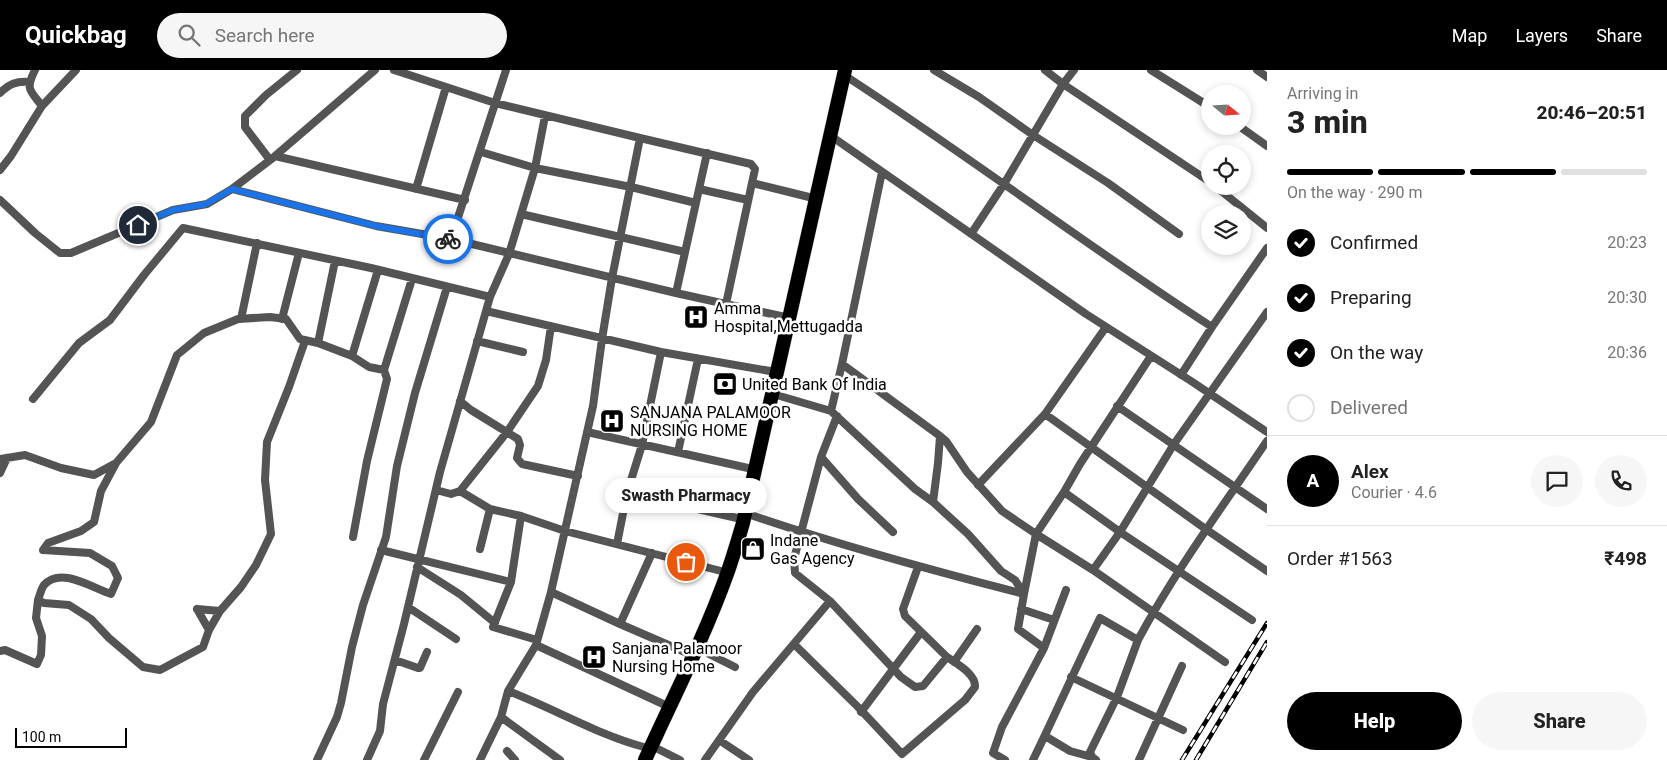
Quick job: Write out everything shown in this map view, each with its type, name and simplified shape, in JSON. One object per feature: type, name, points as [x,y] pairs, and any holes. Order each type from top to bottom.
[{"type":"highway","points":[[645,753],[663,704],[693,649],[741,516],[748,468],[770,371],[786,317],[831,136],[842,72]]},
{"type":"highway","points":[[645,753],[728,573],[773,394],[809,197],[842,72]]},
{"type":"street","points":[[35,70],[29,82],[30,88],[42,106]]},
{"type":"street","points":[[1,167],[42,106],[76,70]]},
{"type":"street","points":[[297,70],[266,94],[245,116],[245,127],[273,158],[464,200]]},
{"type":"street","points":[[0,200],[35,233],[60,253],[71,253],[173,210],[206,204],[232,189],[273,158],[375,70]]},
{"type":"street","points":[[394,70],[495,103],[751,164],[755,169],[726,304]]},
{"type":"street","points":[[451,239],[481,152],[506,70]]},
{"type":"street","points":[[934,70],[979,97],[1033,135],[1108,183],[1179,234]]},
{"type":"street","points":[[1045,70],[1201,176]]},
{"type":"street","points":[[971,234],[1004,184],[1063,84],[1074,70]]},
{"type":"street","points":[[1151,70],[1201,101]]},
{"type":"street","points":[[1257,70],[1267,77]]},
{"type":"street","points":[[842,72],[922,126],[1136,278],[1212,327]]},
{"type":"street","points":[[0,93],[11,84],[19,81],[29,82]]},
{"type":"street","points":[[416,189],[446,87]]},
{"type":"street","points":[[367,760],[380,731],[383,704],[436,490],[460,402],[490,297],[509,254],[522,214],[535,168],[546,116]]},
{"type":"street","points":[[1251,135],[1267,146]]},
{"type":"street","points":[[831,136],[1106,327],[1267,432]]},
{"type":"street","points":[[480,760],[500,717],[508,691],[536,642],[551,592],[588,432],[612,278],[640,138]]},
{"type":"street","points":[[481,152],[535,168],[631,187],[696,203]]},
{"type":"street","points":[[676,293],[707,153]]},
{"type":"street","points":[[831,410],[882,172]]},
{"type":"street","points":[[752,183],[809,197]]},
{"type":"street","points":[[232,189],[376,226],[451,239],[676,293],[786,317]]},
{"type":"street","points":[[699,189],[748,200]]},
{"type":"street","points":[[1226,195],[1267,228]]},
{"type":"street","points":[[522,214],[685,252]]},
{"type":"street","points":[[34,399],[79,343],[110,320],[183,228],[378,270],[490,297]]},
{"type":"street","points":[[241,318],[257,243]]},
{"type":"street","points":[[1181,375],[1267,248]]},
{"type":"street","points":[[282,319],[298,253]]},
{"type":"street","points":[[318,343],[335,261]]},
{"type":"street","points":[[352,356],[378,270]]},
{"type":"street","points":[[353,537],[367,461],[387,379],[384,370],[412,278]]},
{"type":"street","points":[[317,760],[337,717],[363,605],[386,537],[398,466],[415,393],[447,287]]},
{"type":"street","points":[[486,311],[661,352],[770,371]]},
{"type":"street","points":[[1093,570],[1120,532],[1174,444],[1267,312]]},
{"type":"street","points":[[0,651],[5,650],[37,664],[41,655],[42,636],[36,618],[38,600],[44,585],[56,577],[72,578],[110,594],[118,578],[112,566],[90,553],[43,550],[48,543],[81,531],[94,522],[101,492],[116,463],[151,422],[177,355],[204,332],[241,318],[270,317],[286,319],[300,339],[318,343],[352,356],[369,366],[384,370]]},
{"type":"street","points":[[436,490],[451,494],[460,491],[507,432],[542,378],[551,326]]},
{"type":"street","points":[[978,485],[1045,414],[1106,327]]},
{"type":"street","points":[[38,600],[44,603],[70,605],[91,619],[109,638],[143,667],[160,670],[203,647],[209,630],[220,610],[241,587],[256,566],[271,534],[265,480],[267,442],[305,341]]},
{"type":"street","points":[[477,342],[523,352]]},
{"type":"street","points":[[618,544],[627,493],[642,445],[661,352]]},
{"type":"street","points":[[1044,648],[1018,629],[1036,534],[1151,356]]},
{"type":"street","points":[[678,452],[698,359]]},
{"type":"street","points":[[842,364],[946,441],[967,472],[1002,512],[1093,570],[1225,662]]},
{"type":"street","points":[[773,394],[831,410],[915,489],[933,502],[968,534],[1001,571],[1015,580],[1024,594]]},
{"type":"street","points":[[460,402],[520,442],[517,458],[522,464],[578,476]]},
{"type":"street","points":[[1118,406],[1267,509]]},
{"type":"street","points":[[1045,414],[1267,571]]},
{"type":"street","points":[[837,416],[821,457],[794,559],[795,573],[830,601],[901,677],[919,687],[923,686],[950,660],[977,629]]},
{"type":"street","points":[[588,432],[748,468]]},
{"type":"street","points":[[933,502],[940,436]]},
{"type":"street","points":[[1094,759],[1090,752],[1116,697],[1138,640],[1153,612],[1267,440]]},
{"type":"street","points":[[0,473],[3,459],[25,455],[61,468],[94,475],[116,463]]},
{"type":"street","points":[[821,457],[858,499],[893,532]]},
{"type":"street","points":[[460,491],[490,509],[521,516],[565,531],[721,571]]},
{"type":"street","points":[[1064,492],[1178,572],[1252,620]]},
{"type":"street","points":[[627,493],[741,516],[918,567],[1024,594]]},
{"type":"street","points":[[480,549],[490,509]]},
{"type":"street","points":[[521,516],[511,582],[493,627],[536,642],[663,704]]},
{"type":"street","points":[[382,550],[418,563],[511,582]]},
{"type":"street","points":[[620,624],[652,553]]},
{"type":"street","points":[[418,563],[495,623]]},
{"type":"street","points":[[794,644],[858,707],[860,712],[905,757],[965,700],[975,687],[971,675],[950,660],[903,612],[918,567]]},
{"type":"street","points":[[986,760],[993,753],[1002,728],[1044,648],[1066,590]]},
{"type":"street","points":[[551,592],[620,624],[708,654],[734,668]]},
{"type":"street","points":[[704,760],[753,692],[830,601]]},
{"type":"street","points":[[408,607],[456,639]]},
{"type":"street","points":[[209,630],[197,609],[220,610]]},
{"type":"street","points":[[1021,609],[1054,620]]},
{"type":"street","points":[[1033,760],[1100,618],[1138,640]]},
{"type":"street","points":[[860,712],[921,632]]},
{"type":"street","points":[[394,660],[420,668],[428,652]]},
{"type":"street","points":[[1139,760],[1157,717],[1182,666]]},
{"type":"street","points":[[1071,677],[1184,730]]},
{"type":"street","points":[[508,691],[535,701],[645,753],[680,760]]},
{"type":"street","points":[[424,760],[458,692]]},
{"type":"street","points":[[500,717],[560,760]]},
{"type":"street","points":[[1045,736],[1070,751],[1094,759]]},
{"type":"street","points":[[719,740],[749,760]]},
{"type":"street","points":[[507,750],[515,760]]},
{"type":"street","points":[[993,753],[1004,760]]},
{"type":"railway","points":[[1182,760],[1267,623]]},
{"type":"railway","points":[[1196,760],[1267,642]]},
{"type":"way so far","points":[[448,239],[612,278],[593,406],[565,531],[686,562]]},
{"type":"place","name":"Amma Hospital,Mettugadda","points":[[696,317]]},
{"type":"place","name":"United Bank Of India","points":[[725,384]]},
{"type":"place","name":"SANJANA PALAMOOR NURSING HOME","points":[[612,421]]},
{"type":"place","name":"Indane Gas Agency","points":[[753,549]]},
{"type":"place","name":"Swasth Pharmacy","points":[[686,562]]},
{"type":"place","name":"Sanjana Palamoor Nursing Home","points":[[594,657]]},
{"type":"route","points":[[138,225],[173,210],[206,204],[232,189],[376,226],[448,239]]}]
